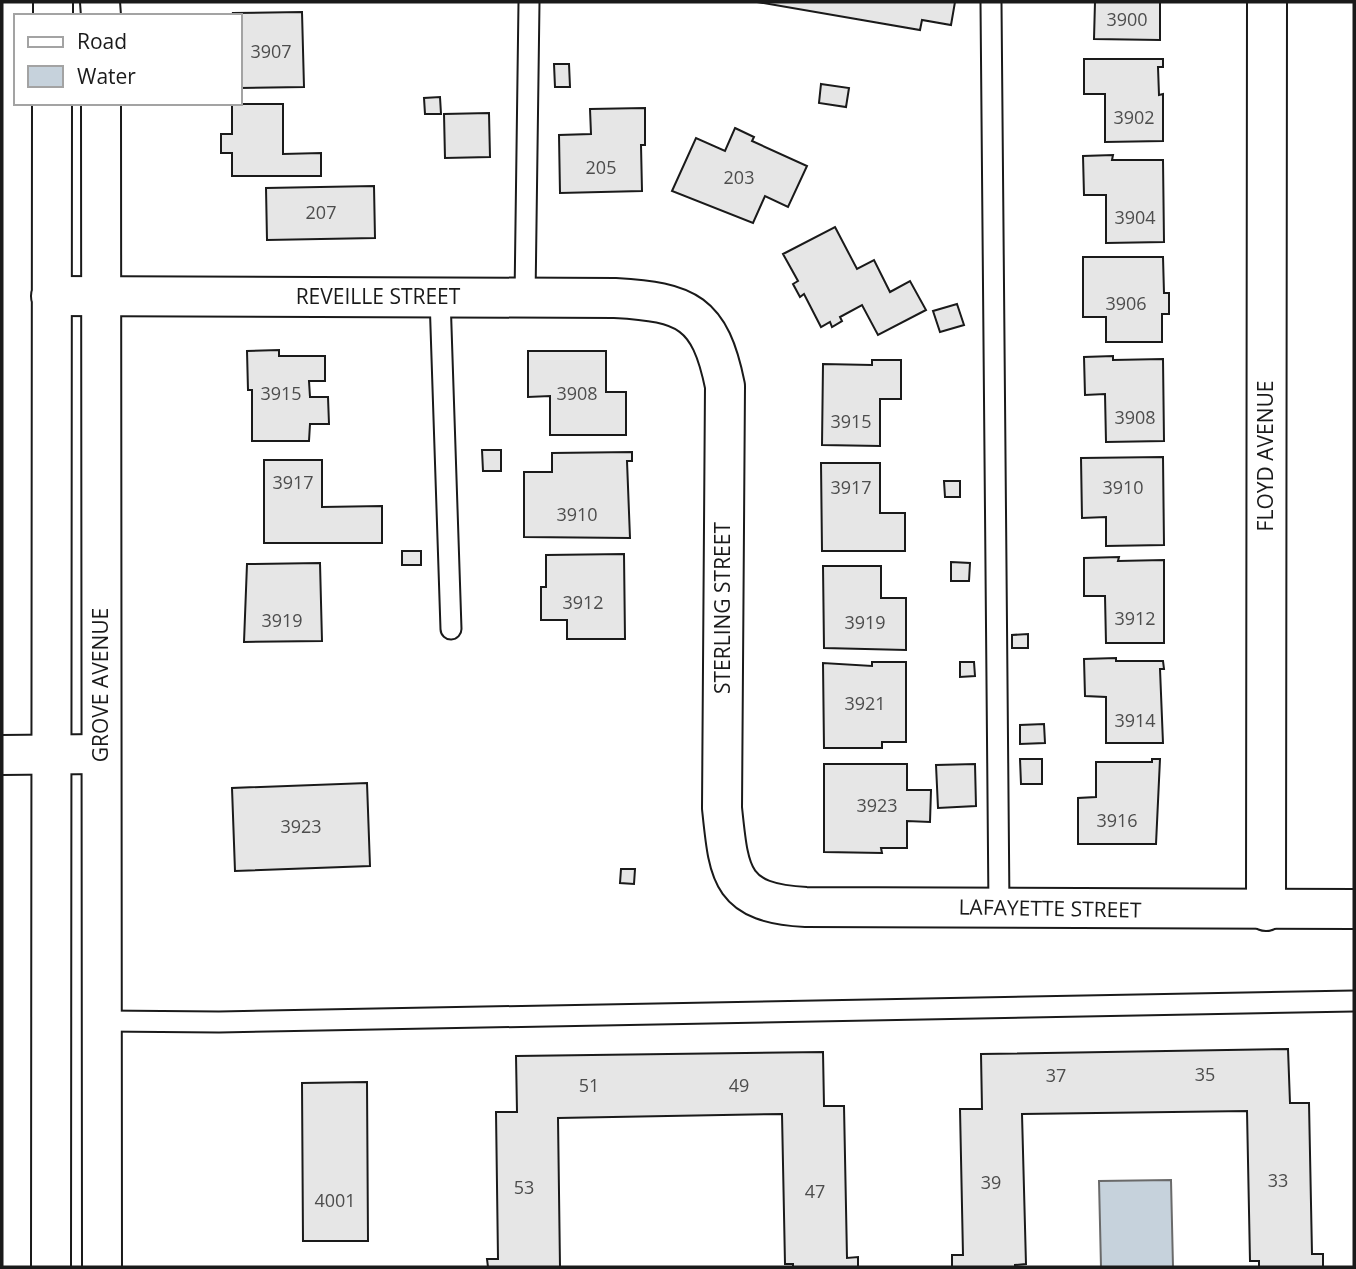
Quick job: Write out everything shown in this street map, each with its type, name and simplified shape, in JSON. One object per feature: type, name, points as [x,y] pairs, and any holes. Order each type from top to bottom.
[{"type":"street","name":"FLOYD AVENUE","points":[[1266,911],[1267,2]]},
{"type":"street","points":[[51,1267],[52,105]]},
{"type":"street","name":"GROVE AVENUE","points":[[101,105],[101,754],[104,1021],[102,1267]]},
{"type":"street","name":"REVEILLE STREET","points":[[51,296],[659,300],[680,308],[700,322]]},
{"type":"street","name":"STERLING STREET","points":[[700,322],[718,352],[724,386],[722,808],[727,858],[748,894]]},
{"type":"street","points":[[2,755],[101,754]]},
{"type":"street","name":"LAFAYETTE STREET","points":[[748,894],[778,905],[1266,911],[1354,909]]},
{"type":"lane","points":[[525,298],[529,2]]},
{"type":"lane","points":[[991,2],[999,908]]},
{"type":"lane","points":[[440,297],[451,629]]},
{"type":"lane","points":[[104,1021],[232,1022],[1354,1001]]},
{"type":"water","points":[[1171,1180],[1173,1267],[1101,1267],[1099,1181]]},
{"type":"building","points":[[757,2],[955,2],[951,25],[922,20],[920,30]]},
{"type":"building","points":[[1095,2],[1160,2],[1160,40],[1094,39]]},
{"type":"building","points":[[302,12],[304,87],[242,88],[242,14],[232,13]]},
{"type":"building","points":[[1084,59],[1163,59],[1163,67],[1158,67],[1159,95],[1163,94],[1163,141],[1105,142],[1105,94],[1084,94]]},
{"type":"building","points":[[554,64],[569,64],[570,87],[555,87]]},
{"type":"building","points":[[821,84],[849,88],[846,107],[819,103]]},
{"type":"building","points":[[440,97],[441,114],[425,114],[424,98]]},
{"type":"building","points":[[283,104],[283,154],[321,153],[321,176],[232,176],[232,153],[221,153],[221,134],[232,134],[232,105]]},
{"type":"building","points":[[645,108],[645,145],[641,145],[642,191],[560,193],[559,135],[591,134],[590,109]]},
{"type":"building","points":[[489,113],[490,157],[445,158],[444,114]]},
{"type":"building","points":[[735,128],[754,137],[752,141],[807,166],[788,207],[765,196],[753,223],[672,191],[696,138],[725,151]]},
{"type":"building","points":[[1113,155],[1112,160],[1163,160],[1164,242],[1106,243],[1106,195],[1084,195],[1083,156]]},
{"type":"building","points":[[374,186],[375,238],[267,240],[266,188]]},
{"type":"building","points":[[835,227],[857,269],[874,260],[890,292],[910,281],[926,310],[878,335],[862,305],[840,317],[842,321],[832,327],[830,322],[821,327],[804,294],[800,297],[793,284],[798,281],[783,254]]},
{"type":"building","points":[[1083,257],[1163,257],[1164,293],[1169,293],[1169,314],[1162,314],[1162,342],[1106,342],[1106,317],[1083,317]]},
{"type":"building","points":[[957,304],[964,325],[940,332],[933,311]]},
{"type":"building","points":[[279,350],[279,356],[325,356],[325,381],[309,381],[310,397],[328,397],[329,424],[310,424],[309,441],[252,441],[252,390],[248,390],[247,351]]},
{"type":"building","points":[[528,351],[606,351],[606,392],[626,392],[626,435],[550,435],[550,396],[528,397]]},
{"type":"building","points":[[1113,356],[1113,360],[1163,359],[1164,441],[1106,442],[1105,394],[1085,395],[1084,357]]},
{"type":"building","points":[[872,360],[901,360],[901,399],[880,399],[880,446],[822,445],[823,364],[872,365]]},
{"type":"building","points":[[482,450],[501,450],[501,471],[483,471]]},
{"type":"building","points":[[632,452],[632,461],[627,461],[630,538],[524,537],[524,472],[552,472],[552,453]]},
{"type":"building","points":[[1163,457],[1164,545],[1106,546],[1106,517],[1082,518],[1081,458]]},
{"type":"building","points":[[264,460],[322,460],[322,507],[382,506],[382,543],[264,543]]},
{"type":"building","points":[[821,463],[880,463],[880,513],[905,513],[905,551],[822,551]]},
{"type":"building","points":[[944,481],[960,481],[960,497],[945,497]]},
{"type":"building","points":[[402,551],[421,551],[421,565],[402,565]]},
{"type":"building","points":[[624,554],[625,639],[567,639],[567,620],[541,620],[541,587],[546,587],[546,555]]},
{"type":"building","points":[[1119,557],[1118,561],[1164,560],[1164,643],[1106,643],[1105,596],[1084,596],[1084,558]]},
{"type":"building","points":[[951,562],[970,563],[969,581],[951,581]]},
{"type":"building","points":[[320,563],[322,641],[244,642],[247,564]]},
{"type":"building","points":[[823,566],[881,566],[881,598],[906,598],[906,650],[824,648]]},
{"type":"building","points":[[1028,634],[1028,648],[1012,648],[1012,635]]},
{"type":"building","points":[[1116,658],[1116,661],[1163,661],[1164,669],[1160,669],[1163,743],[1106,743],[1106,697],[1085,696],[1084,659]]},
{"type":"building","points":[[872,662],[906,662],[906,742],[882,742],[882,748],[824,748],[823,663],[872,666]]},
{"type":"building","points":[[960,662],[974,662],[975,676],[960,677]]},
{"type":"building","points":[[1044,724],[1045,743],[1020,744],[1020,725]]},
{"type":"building","points":[[1020,759],[1042,759],[1042,784],[1021,784]]},
{"type":"building","points":[[1152,759],[1160,759],[1156,844],[1078,844],[1078,798],[1096,797],[1096,762],[1152,762]]},
{"type":"building","points":[[824,764],[907,764],[907,790],[931,790],[930,822],[907,821],[907,848],[881,848],[882,853],[824,852]]},
{"type":"building","points":[[975,764],[976,806],[938,808],[936,765]]},
{"type":"building","points":[[367,783],[370,866],[235,871],[232,788]]},
{"type":"building","points":[[621,869],[635,869],[634,884],[620,883]]},
{"type":"building","points":[[1288,1049],[1290,1103],[1309,1103],[1312,1254],[1323,1254],[1323,1267],[1259,1267],[1259,1261],[1250,1261],[1247,1111],[1022,1114],[1026,1264],[1015,1267],[952,1267],[952,1255],[963,1255],[960,1109],[982,1109],[981,1054]]},
{"type":"building","points":[[823,1052],[824,1106],[844,1106],[847,1258],[858,1257],[858,1267],[793,1267],[793,1264],[785,1264],[782,1114],[558,1118],[560,1267],[488,1267],[487,1259],[498,1259],[496,1112],[517,1112],[516,1056]]},
{"type":"building","points":[[367,1082],[368,1241],[303,1241],[302,1083]]}]
